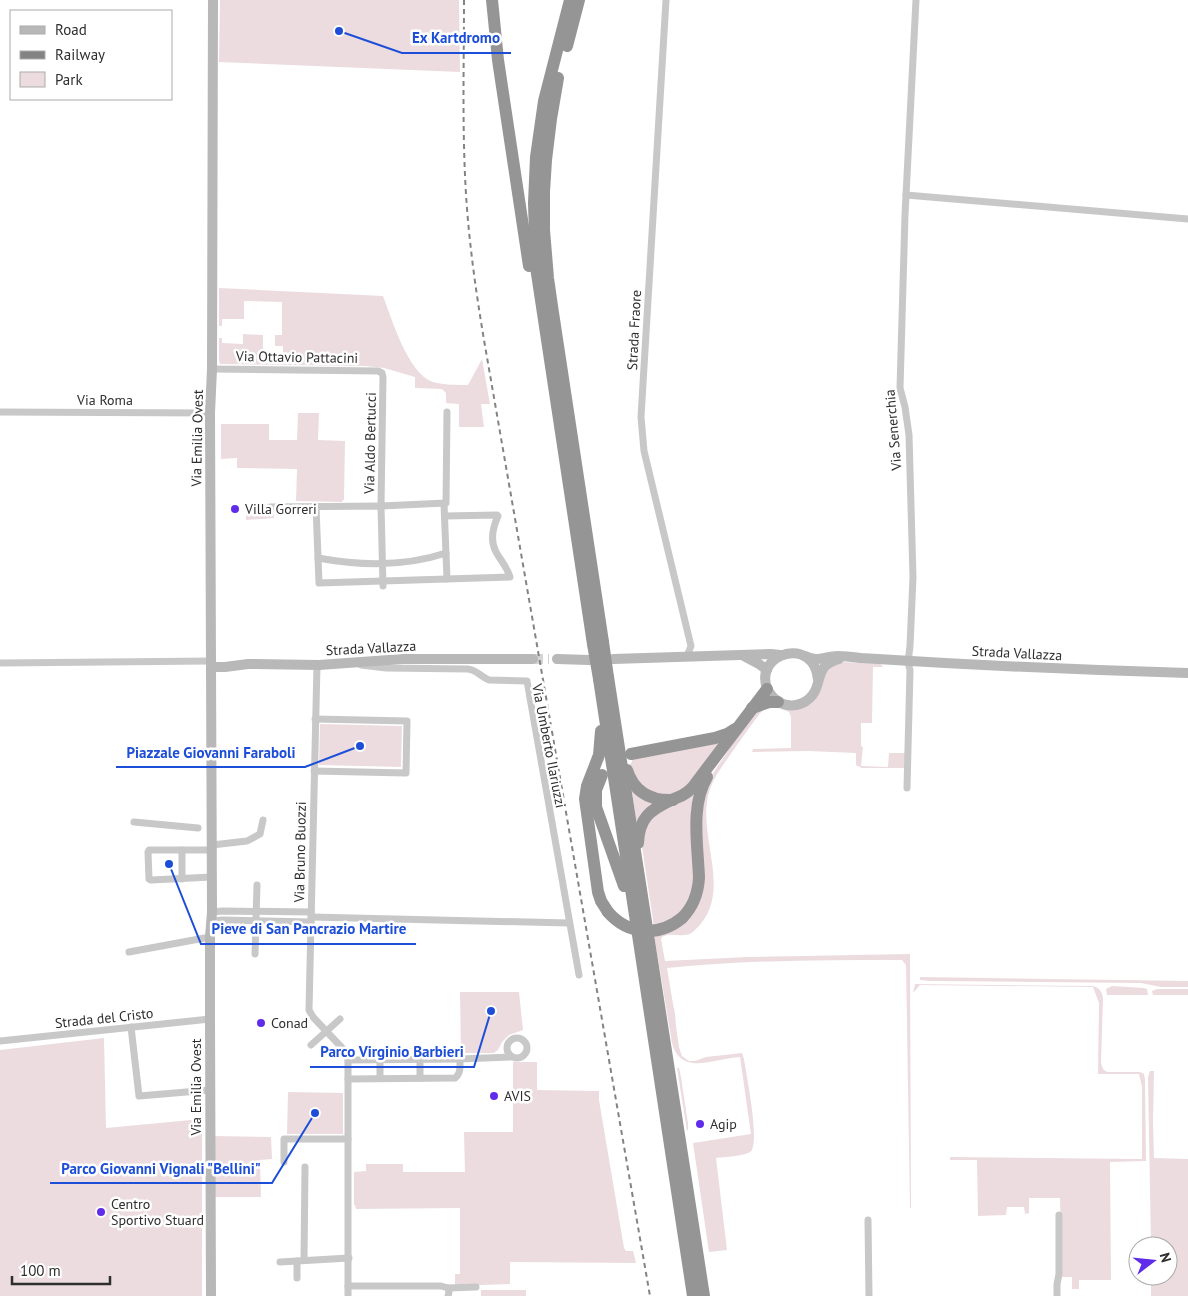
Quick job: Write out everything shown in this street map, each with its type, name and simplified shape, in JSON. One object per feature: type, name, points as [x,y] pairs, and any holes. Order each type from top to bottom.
[{"type":"highway","points":[[492,0],[498,60],[537,319],[549,358]]},
{"type":"highway","points":[[576,2],[544,101],[536,157],[534,203],[536,267],[549,358],[604,678],[635,914],[693,1296]]},
{"type":"highway","points":[[576,2],[550,119],[545,168],[544,230],[552,306],[598,643]]},
{"type":"highway","points":[[604,678],[618,714],[626,765],[632,782],[648,796],[673,800]]},
{"type":"highway","points":[[604,678],[601,742],[598,758],[587,786],[585,803],[598,892],[601,901],[617,921],[636,930],[647,931],[666,928],[682,918],[693,903],[698,889],[699,878],[696,816],[699,794],[729,746],[740,724]]},
{"type":"highway","points":[[650,947],[648,910],[639,850],[641,825],[648,813],[684,794],[694,786],[767,688]]},
{"type":"highway","points":[[612,701],[704,1296]]},
{"type":"highway","points":[[752,708],[769,702],[778,702]]},
{"type":"highway","points":[[631,754],[719,737],[740,724]]},
{"type":"highway","points":[[602,775],[596,790],[596,807],[630,907],[635,914]]},
{"type":"street","name":"Via Emilia Ovest","points":[[211,1296],[210,937],[212,916],[212,848],[210,830],[210,413],[212,369],[213,0]]},
{"type":"street","name":"Strada Fraore","points":[[666,0],[641,417],[644,451],[690,646],[687,656]]},
{"type":"street","name":"Via Senerchia","points":[[907,788],[910,670],[908,662],[913,577],[909,435],[900,388],[909,119],[916,0]]},
{"type":"street","points":[[906,195],[1188,219]]},
{"type":"street","name":"Via Ottavio Pattacini","points":[[212,369],[378,371],[382,373]]},
{"type":"street","name":"Via Aldo Bertucci","points":[[382,373],[384,377],[381,506],[444,504]]},
{"type":"street","name":"Via Roma","points":[[0,412],[210,413]]},
{"type":"street","points":[[447,412],[446,504],[444,504],[447,579]]},
{"type":"street","points":[[270,507],[381,506],[383,584]]},
{"type":"street","points":[[316,507],[319,583],[383,584],[510,577],[507,567],[494,546],[494,528],[498,516],[445,516]]},
{"type":"street","points":[[318,558],[355,564],[383,564],[412,561],[446,553]]},
{"type":"street","name":"Strada Vallazza","points":[[613,659],[780,655],[792,653],[812,659],[838,656],[908,662],[1052,669],[1188,673]]},
{"type":"street","points":[[743,655],[767,670]]},
{"type":"street","points":[[780,655],[770,664],[767,670],[766,683],[772,696],[778,702],[790,705],[802,704],[812,697],[825,666],[834,660],[845,657]]},
{"type":"street","points":[[805,656],[815,666],[818,680]]},
{"type":"street","name":"Strada Vallazza","points":[[211,664],[225,667],[248,664],[317,665],[396,659],[533,659]]},
{"type":"street","points":[[553,659],[589,660]]},
{"type":"street","points":[[0,663],[176,661],[211,664]]},
{"type":"street","name":"Via Umberto Ilariuzzi","points":[[336,664],[386,668],[468,668],[475,670],[490,680],[527,681],[579,975]]},
{"type":"street","name":"Via Bruno Buozzi","points":[[317,665],[309,1010],[311,1015],[346,1051],[348,1060]]},
{"type":"street","points":[[314,771],[406,773],[407,721],[315,719]]},
{"type":"street","points":[[212,877],[151,880],[149,879],[148,852],[149,850],[212,848],[251,840],[260,834],[263,820]]},
{"type":"street","points":[[134,822],[198,828]]},
{"type":"street","points":[[182,850],[185,878]]},
{"type":"street","points":[[255,954],[257,885]]},
{"type":"street","points":[[212,916],[256,911],[311,917],[570,923]]},
{"type":"street","points":[[212,916],[222,920],[256,921],[311,917]]},
{"type":"street","points":[[129,952],[210,937]]},
{"type":"street","name":"Strada del Cristo","points":[[0,1041],[210,1019]]},
{"type":"street","points":[[311,1045],[340,1019]]},
{"type":"street","points":[[131,1027],[139,1096],[210,1090]]},
{"type":"street","points":[[348,1296],[348,1060],[420,1060],[496,1058],[511,1057],[518,1059],[525,1055],[527,1048],[525,1042],[519,1038],[512,1039],[506,1049],[496,1058]]},
{"type":"street","points":[[506,1049],[511,1057]]},
{"type":"street","points":[[348,1079],[455,1078],[460,1073],[460,1059]]},
{"type":"street","points":[[380,1060],[380,1078]]},
{"type":"street","points":[[420,1060],[420,1078]]},
{"type":"street","points":[[284,1162],[284,1139],[348,1139]]},
{"type":"street","points":[[297,1278],[301,1260],[305,1167]]},
{"type":"street","points":[[1057,1296],[1057,1284],[1060,1274],[1059,1215]]},
{"type":"street","points":[[868,1220],[869,1296]]},
{"type":"street","points":[[280,1262],[349,1258]]},
{"type":"street","points":[[348,1286],[441,1286],[448,1292],[476,1287]]},
{"type":"green space","points":[[220,0],[459,0],[460,72],[219,62]]},
{"type":"green space","points":[[219,288],[383,296],[402,345],[424,377],[437,383],[468,385],[482,359],[490,404],[481,404],[484,427],[459,427],[459,404],[446,403],[446,393],[442,389],[415,388],[415,377],[384,368],[365,366],[220,364],[219,338],[222,338],[222,343],[243,344],[243,334],[263,335],[263,359],[283,359],[283,346],[275,346],[275,335],[282,335],[282,302],[244,301],[244,319],[222,319],[222,326],[219,326]]},
{"type":"green space","points":[[298,413],[319,413],[318,440],[345,441],[344,500],[342,502],[296,501],[297,469],[237,468],[237,458],[221,459],[221,424],[269,424],[269,440],[297,440]]},
{"type":"green space","points":[[267,504],[273,504],[274,518],[246,520],[246,515],[266,513]]},
{"type":"green space","points":[[839,662],[878,663],[883,667],[873,667],[872,723],[861,723],[861,746],[863,747],[861,766],[888,767],[889,753],[907,753],[906,768],[862,768],[856,765],[856,753],[808,751],[752,752],[753,749],[791,748],[791,717],[789,712],[772,707],[762,711],[718,772],[708,794],[706,818],[714,886],[712,902],[706,917],[690,934],[666,935],[661,939],[665,961],[747,957],[910,954],[911,1208],[906,965],[902,960],[755,962],[667,968],[682,1056],[689,1061],[695,1061],[706,1057],[742,1053],[750,1093],[754,1136],[753,1147],[747,1153],[716,1158],[727,1250],[709,1252],[693,1143],[751,1134],[740,1057],[691,1063],[683,1060],[676,1053],[672,1043],[654,935],[680,925],[699,899],[702,880],[699,822],[702,797],[710,777],[747,721],[760,707],[767,704],[795,708],[809,703],[818,692],[827,670]]},
{"type":"green space","points":[[320,724],[402,726],[401,767],[319,765]]},
{"type":"green space","points":[[720,742],[683,790],[664,796],[643,789],[629,765],[632,762],[632,757]]},
{"type":"green space","points":[[634,791],[657,802],[637,825],[632,792]]},
{"type":"green space","points":[[695,792],[694,886],[680,915],[654,927],[641,840],[650,817]]},
{"type":"green space","points":[[920,977],[1188,981],[1188,987],[1161,987],[1141,983],[930,981],[920,980]]},
{"type":"green space","points":[[915,984],[1092,986],[1097,987],[1101,991],[1103,998],[1101,1062],[1103,1068],[1108,1072],[1140,1072],[1144,1074],[1145,1080],[1146,1161],[1110,1162],[1111,1280],[1079,1280],[1079,1289],[1072,1289],[1072,1277],[1062,1277],[1060,1198],[1029,1198],[1029,1213],[1025,1214],[1024,1207],[1007,1207],[1006,1215],[978,1216],[977,1160],[950,1160],[950,1157],[1142,1159],[1142,1087],[1139,1074],[1098,1074],[1099,1003],[1093,987],[920,985],[913,993]]},
{"type":"green space","points":[[1112,986],[1144,988],[1147,989],[1148,995],[1107,995],[1106,989]]},
{"type":"green space","points":[[1157,989],[1188,989],[1188,995],[1153,995],[1152,991]]},
{"type":"green space","points":[[460,992],[519,992],[523,1030],[509,1035],[494,1053],[461,1053]]},
{"type":"green space","name":"Centro Sportivo Stuard","points":[[104,1038],[106,1128],[202,1119],[202,1296],[0,1296],[0,1050]]},
{"type":"green space","points":[[513,1062],[537,1062],[537,1090],[599,1091],[624,1248],[626,1251],[633,1251],[636,1263],[510,1262],[510,1284],[455,1286],[455,1274],[460,1274],[460,1208],[356,1209],[354,1205],[354,1172],[366,1171],[366,1164],[403,1164],[403,1172],[465,1172],[464,1132],[513,1132]]},
{"type":"green space","points":[[677,1068],[679,1068],[681,1077],[688,1124],[687,1131]]},
{"type":"green space","points":[[1150,1071],[1154,1071],[1154,1158],[1188,1159],[1188,1296],[1151,1296],[1151,1286],[1178,1286],[1178,1236],[1151,1236],[1148,1078]]},
{"type":"green space","points":[[288,1092],[343,1093],[343,1134],[287,1134]]},
{"type":"green space","points":[[214,1136],[271,1137],[272,1159],[260,1160],[261,1197],[214,1197]]},
{"type":"green space","points":[[481,1290],[526,1290],[526,1296],[481,1296]]},
{"type":"tunnel","points":[[533,659],[549,659]]},
{"type":"railway","points":[[464,0],[466,194],[476,286],[650,1296]]},
{"type":"place","name":"Ex Kartdromo","points":[[339,31]]},
{"type":"place","name":"Villa Gorreri","points":[[235,509]]},
{"type":"place","name":"Piazzale Giovanni Faraboli","points":[[360,746]]},
{"type":"place","name":"Pieve di San Pancrazio Martire","points":[[169,864]]},
{"type":"place","name":"Parco Virginio Barbieri","points":[[491,1011]]},
{"type":"place","name":"Conad","points":[[261,1023]]},
{"type":"place","name":"AVIS","points":[[494,1096]]},
{"type":"place","name":"Parco Giovanni Vignali \"Bellini\"","points":[[315,1113]]},
{"type":"place","name":"Agip","points":[[700,1124]]},
{"type":"place","name":"Centro Sportivo Stuard","points":[[101,1212]]}]
